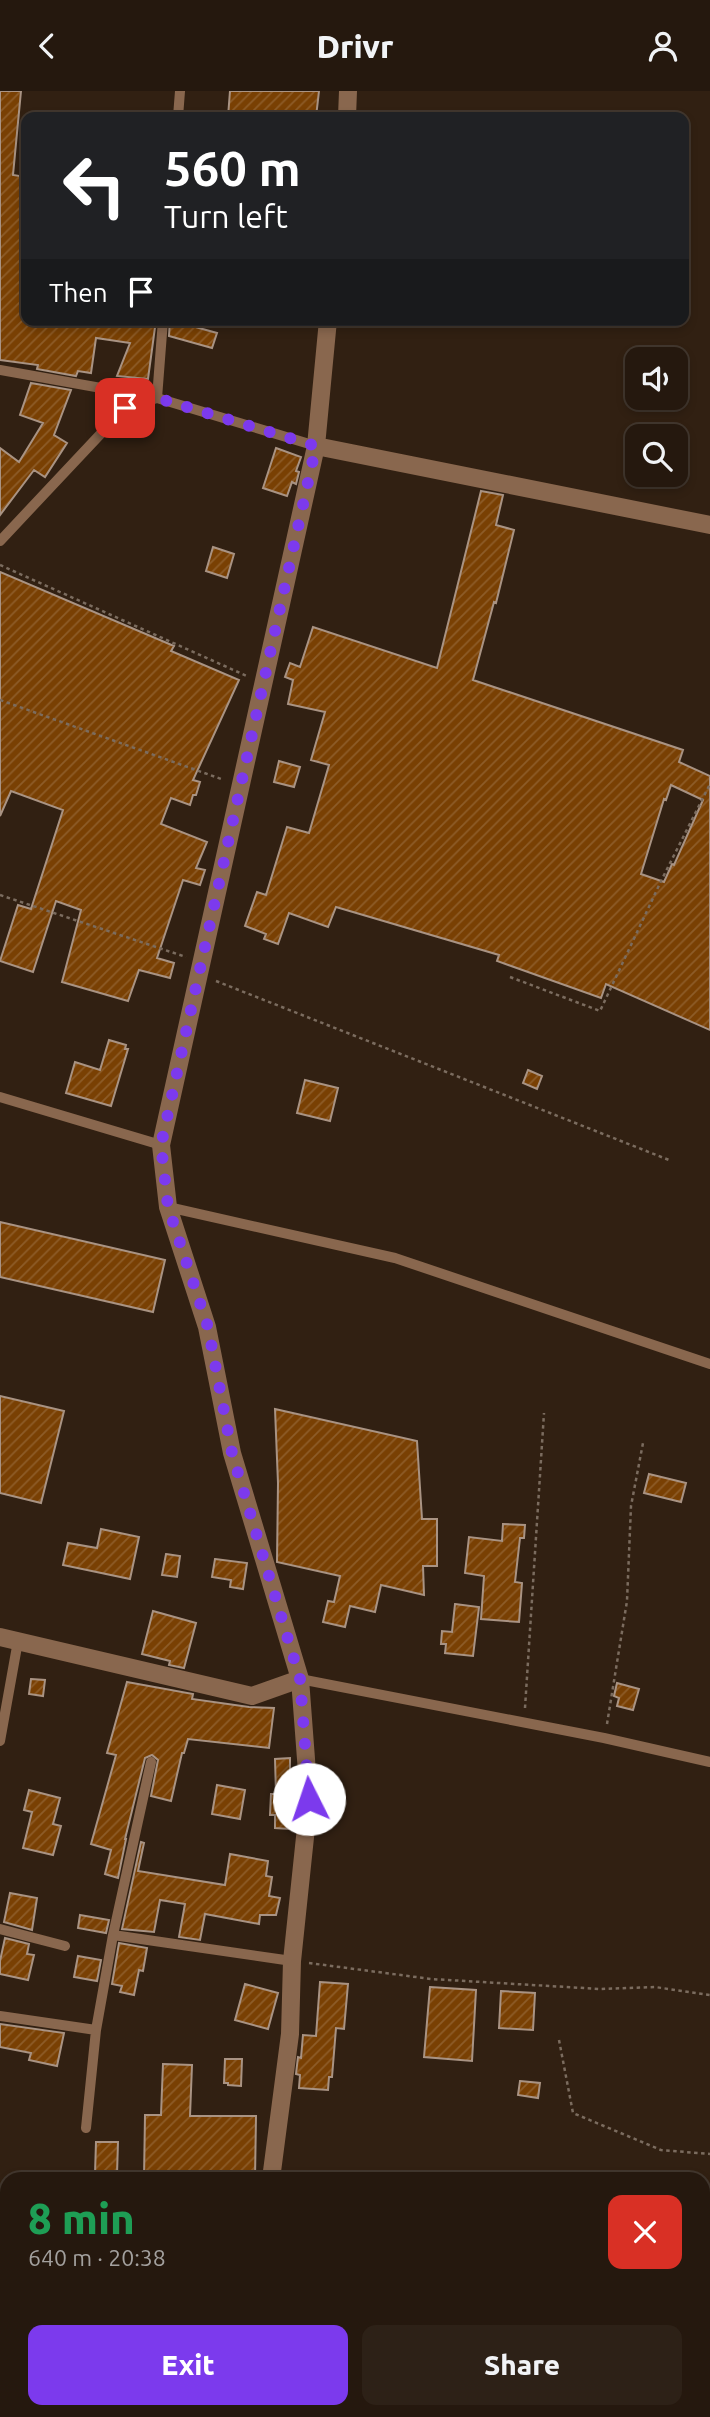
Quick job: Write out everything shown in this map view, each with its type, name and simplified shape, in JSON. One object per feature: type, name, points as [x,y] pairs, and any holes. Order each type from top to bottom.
[{"type":"street","points":[[347,112],[348,91]]},
{"type":"street","points":[[272,2172],[290,2034],[292,1961],[309,1799],[300,1679],[232,1453],[208,1327],[168,1207],[161,1145],[316,446],[327,326]]},
{"type":"street","points":[[316,446],[710,525]]},
{"type":"street","points":[[0,1637],[252,1696],[300,1679]]},
{"type":"lane","points":[[178,112],[180,91]]},
{"type":"lane","points":[[157,398],[163,326]]},
{"type":"lane","points":[[0,370],[157,398],[316,446]]},
{"type":"lane","points":[[0,541],[125,408],[157,398]]},
{"type":"lane","points":[[0,1097],[161,1145]]},
{"type":"lane","points":[[168,1207],[395,1258],[710,1364]]},
{"type":"lane","points":[[0,1741],[18,1641]]},
{"type":"lane","points":[[300,1679],[604,1738],[710,1762]]},
{"type":"lane","points":[[86,2128],[96,2029],[113,1935],[151,1762]]},
{"type":"lane","points":[[0,1929],[65,1946]]},
{"type":"lane","points":[[113,1935],[292,1961]]},
{"type":"lane","points":[[0,2016],[96,2029]]},
{"type":"path","points":[[0,565],[262,683]]},
{"type":"path","points":[[0,699],[240,786]]},
{"type":"path","points":[[510,977],[600,1011],[710,784]]},
{"type":"path","points":[[0,895],[203,963],[211,979],[668,1160]]},
{"type":"path","points":[[524,1722],[544,1413]]},
{"type":"path","points":[[604,1738],[628,1601],[631,1506],[643,1443]]},
{"type":"path","points":[[292,1961],[431,1979],[600,1989],[655,1987],[710,1995]]},
{"type":"path","points":[[559,2040],[573,2113],[661,2150],[710,2154]]},
{"type":"building","points":[[0,91],[21,91],[13,175],[21,176],[21,326],[155,326],[148,379],[117,376],[130,343],[96,338],[91,373],[78,371],[76,376],[37,369],[38,365],[0,360]]},
{"type":"building","points":[[230,91],[319,91],[317,112],[228,112]]},
{"type":"building","points":[[170,326],[192,326],[217,333],[212,348],[169,336]]},
{"type":"building","points":[[31,383],[71,390],[54,435],[67,443],[45,477],[34,470],[0,515],[0,448],[19,462],[43,423],[20,415]]},
{"type":"building","points":[[276,448],[301,457],[296,471],[299,472],[296,484],[292,482],[287,496],[263,488]]},
{"type":"building","points":[[481,491],[503,495],[496,525],[514,530],[473,680],[683,750],[679,762],[710,776],[710,1030],[606,984],[601,998],[497,961],[499,955],[336,907],[328,927],[289,913],[278,944],[264,939],[266,934],[245,926],[257,892],[266,895],[287,827],[309,833],[329,765],[311,760],[325,712],[288,704],[293,680],[285,677],[290,663],[300,667],[313,627],[437,668]],"holes":[[[671,785],[703,800],[664,882],[641,874],[664,799],[666,800]]]},
{"type":"building","points":[[213,547],[234,554],[227,578],[206,571]]},
{"type":"building","points":[[0,572],[174,646],[171,651],[239,680],[193,780],[200,782],[196,795],[193,795],[190,805],[171,798],[161,824],[207,842],[196,868],[205,870],[200,885],[183,880],[157,958],[174,963],[170,978],[139,970],[128,1001],[62,982],[81,910],[56,901],[33,972],[0,961],[18,905],[31,909],[63,810],[11,791],[0,816]]},
{"type":"building","points":[[279,761],[300,767],[294,787],[274,782]]},
{"type":"building","points":[[109,1040],[126,1045],[125,1049],[128,1049],[111,1106],[66,1093],[75,1062],[100,1070]]},
{"type":"building","points":[[528,1070],[542,1076],[537,1089],[523,1083]]},
{"type":"building","points":[[305,1080],[338,1088],[330,1121],[297,1113]]},
{"type":"building","points":[[0,1222],[165,1260],[153,1312],[0,1277]]},
{"type":"building","points":[[0,1396],[64,1411],[41,1503],[0,1493]]},
{"type":"building","points":[[275,1409],[417,1441],[422,1519],[437,1519],[437,1566],[423,1566],[424,1595],[381,1585],[375,1612],[350,1606],[345,1627],[323,1622],[328,1601],[334,1602],[340,1576],[277,1562]]},
{"type":"building","points":[[649,1474],[686,1483],[681,1502],[644,1493]]},
{"type":"building","points":[[503,1524],[525,1525],[524,1538],[520,1538],[515,1582],[522,1583],[519,1622],[481,1619],[484,1576],[465,1573],[469,1537],[502,1541]]},
{"type":"building","points":[[101,1529],[139,1537],[130,1579],[63,1565],[68,1543],[97,1548]]},
{"type":"building","points":[[166,1554],[180,1556],[177,1577],[162,1575]]},
{"type":"building","points":[[215,1559],[247,1563],[243,1589],[230,1587],[231,1580],[212,1577]]},
{"type":"building","points":[[455,1604],[479,1607],[473,1656],[445,1653],[446,1644],[441,1644],[442,1631],[452,1632]]},
{"type":"building","points":[[153,1611],[196,1623],[184,1668],[169,1665],[170,1661],[142,1654]]},
{"type":"building","points":[[31,1679],[45,1680],[43,1696],[29,1694]]},
{"type":"building","points":[[127,1682],[193,1694],[192,1699],[274,1708],[269,1748],[188,1739],[171,1801],[151,1796],[158,1760],[152,1755],[145,1758],[118,1878],[105,1874],[111,1850],[91,1844],[116,1755],[107,1753]]},
{"type":"building","points":[[617,1683],[639,1689],[633,1710],[617,1706],[619,1698],[614,1696]]},
{"type":"building","points":[[290,1758],[290,1829],[275,1828],[275,1815],[270,1815],[271,1794],[276,1794],[275,1759]]},
{"type":"building","points":[[217,1785],[245,1790],[240,1819],[212,1814]]},
{"type":"building","points":[[29,1790],[60,1798],[53,1824],[61,1826],[53,1855],[23,1848],[32,1812],[24,1810]]},
{"type":"building","points":[[141,1842],[144,1843],[138,1871],[225,1885],[230,1854],[268,1861],[266,1876],[272,1877],[269,1896],[280,1898],[276,1915],[260,1915],[259,1924],[205,1914],[200,1940],[179,1937],[185,1904],[160,1900],[154,1932],[122,1929]]},
{"type":"building","points":[[10,1893],[37,1898],[32,1930],[4,1922]]},
{"type":"building","points":[[80,1915],[109,1920],[106,1933],[78,1928]]},
{"type":"building","points":[[5,1938],[29,1944],[27,1954],[34,1955],[28,1980],[0,1974]]},
{"type":"building","points":[[119,1943],[147,1948],[143,1971],[139,1970],[134,1995],[120,1992],[122,1986],[112,1984]]},
{"type":"building","points":[[78,1956],[101,1960],[97,1981],[74,1977]]},
{"type":"building","points":[[320,1982],[348,1984],[344,2029],[336,2028],[332,2077],[329,2077],[328,2090],[299,2088],[300,2075],[296,2074],[303,2035],[316,2036]]},
{"type":"building","points":[[245,1984],[278,1993],[268,2029],[235,2020]]},
{"type":"building","points":[[430,1987],[476,1990],[472,2061],[424,2057]]},
{"type":"building","points":[[501,1991],[535,1993],[533,2030],[499,2028]]},
{"type":"building","points":[[0,2024],[64,2033],[57,2066],[29,2060],[31,2053],[0,2047]]},
{"type":"building","points":[[225,2059],[242,2059],[241,2086],[224,2083]]},
{"type":"building","points":[[163,2064],[192,2065],[190,2116],[256,2116],[255,2172],[144,2172],[145,2115],[161,2115]]},
{"type":"building","points":[[520,2081],[540,2083],[538,2098],[518,2095]]},
{"type":"building","points":[[96,2142],[118,2142],[117,2172],[95,2172]]},
{"type":"route","points":[[125,408],[157,398],[316,446],[161,1145],[168,1207],[208,1327],[232,1453],[300,1679],[309,1799]]}]
